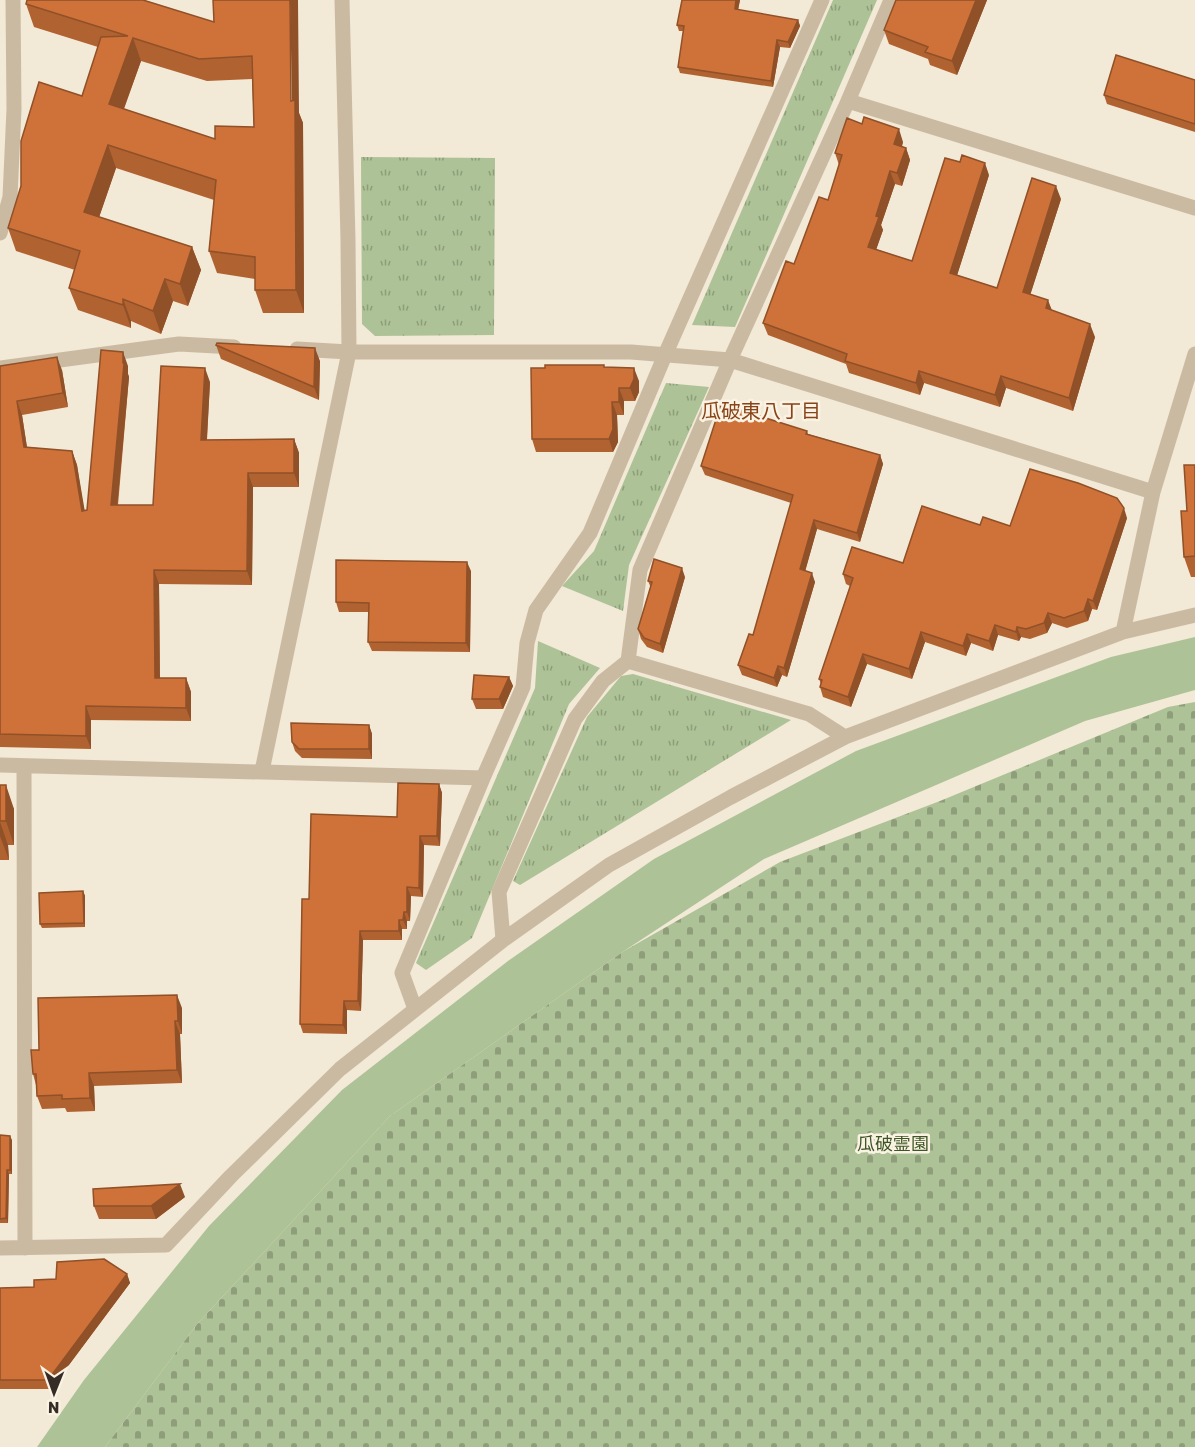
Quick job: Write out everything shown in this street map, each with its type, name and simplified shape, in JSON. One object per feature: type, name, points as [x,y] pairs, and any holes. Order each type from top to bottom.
[{"type":"street","points":[[0,233],[10,197],[14,109],[12,0]]},
{"type":"street","points":[[262,771],[349,352],[342,0]]},
{"type":"street","points":[[415,1009],[402,973],[523,687],[527,643],[536,610],[590,533],[665,355],[822,0]]},
{"type":"street","points":[[503,940],[499,892],[574,719],[603,681],[628,661],[640,570],[730,360],[848,101],[891,0]]},
{"type":"street","points":[[848,101],[1195,208]]},
{"type":"street","points":[[0,368],[179,344],[247,347]]},
{"type":"street","points":[[281,349],[349,352],[631,352],[730,360],[1153,492]]},
{"type":"street","points":[[1123,632],[1153,492],[1195,354]]},
{"type":"street","points":[[0,1248],[166,1245],[231,1176],[340,1069],[503,940],[609,865],[731,796],[845,737],[1123,632],[1195,615]]},
{"type":"street","points":[[628,661],[809,714],[845,737]]},
{"type":"street","points":[[0,765],[483,778]]},
{"type":"street","points":[[24,766],[25,1248]]},
{"type":"green space","points":[[833,0],[877,0],[735,327],[692,325]]},
{"type":"green space","points":[[361,157],[495,158],[494,335],[375,336],[362,324]]},
{"type":"green space","points":[[666,383],[709,387],[629,565],[623,611],[562,586],[594,551]]},
{"type":"green space","points":[[1195,637],[1195,690],[1085,721],[764,859],[624,951],[390,1116],[198,1323],[105,1447],[37,1447],[84,1380],[209,1226],[342,1090],[508,961],[654,859],[856,751],[1111,657]]},
{"type":"green space","points":[[538,641],[600,668],[569,704],[472,938],[426,970],[416,963],[535,688]]},
{"type":"green space","points":[[633,674],[791,720],[520,885],[513,881],[587,717],[621,676]]},
{"type":"green space","name":"瓜破霊園","points":[[1195,702],[1195,1447],[105,1447],[198,1323],[390,1116],[624,951],[780,862],[940,801],[1168,707]]},
{"type":"building","points":[[27,0],[143,0],[214,22],[213,0],[290,0],[291,101],[295,100],[296,290],[255,290],[255,257],[209,251],[216,180],[108,145],[84,212],[192,247],[180,284],[165,279],[153,311],[123,299],[123,305],[69,288],[80,251],[8,228],[21,186],[21,141],[39,82],[82,96],[101,37],[128,36],[26,4]],"holes":[[[133,38],[199,59],[252,56],[254,127],[215,126],[215,139],[109,104]]]},
{"type":"building","points":[[682,0],[736,0],[735,9],[798,20],[788,42],[777,40],[771,81],[678,67],[684,26],[677,25]]},
{"type":"building","points":[[896,0],[976,0],[952,61],[925,52],[928,47],[884,30]]},
{"type":"building","points":[[1116,55],[1195,80],[1195,124],[1104,95]]},
{"type":"building","points":[[864,117],[899,129],[894,144],[906,148],[897,173],[890,171],[876,216],[879,217],[868,247],[912,261],[945,158],[960,162],[962,155],[985,163],[950,273],[997,288],[1032,178],[1056,186],[1023,292],[1048,300],[1046,308],[1090,324],[1069,398],[1001,376],[995,395],[919,371],[916,383],[845,361],[847,354],[763,323],[786,261],[794,264],[819,197],[828,200],[842,155],[835,153],[847,118],[862,124]]},
{"type":"building","points":[[217,343],[315,348],[314,387],[216,345]]},
{"type":"building","points":[[101,350],[123,352],[124,364],[111,505],[153,505],[161,366],[205,368],[201,440],[294,439],[294,473],[248,473],[247,571],[154,570],[155,678],[186,678],[186,708],[86,706],[86,736],[0,734],[0,366],[57,357],[63,393],[17,401],[24,447],[72,451],[82,511],[87,510]]},
{"type":"building","points":[[545,365],[604,365],[604,367],[634,368],[634,379],[630,388],[619,388],[619,402],[612,402],[613,429],[609,439],[532,439],[531,368],[545,368]]},
{"type":"building","points":[[721,404],[807,431],[806,434],[880,455],[857,533],[814,520],[800,569],[812,573],[784,668],[778,666],[774,678],[738,665],[749,634],[753,635],[793,495],[701,466]]},
{"type":"building","points":[[1184,465],[1195,465],[1195,556],[1184,557],[1181,511],[1187,511]]},
{"type":"building","points":[[1030,469],[1078,483],[1117,498],[1124,508],[1093,601],[1088,599],[1084,611],[1064,618],[1048,613],[1044,623],[1026,629],[1017,627],[1016,632],[995,625],[989,641],[967,634],[963,646],[921,632],[909,669],[863,654],[848,697],[820,687],[822,680],[819,679],[853,578],[843,574],[852,547],[903,563],[922,506],[980,525],[983,517],[1010,526]]},
{"type":"building","points":[[654,559],[682,568],[660,644],[644,638],[638,629],[652,582],[648,581]]},
{"type":"building","points":[[336,560],[467,562],[466,643],[368,642],[369,603],[336,602]]},
{"type":"building","points":[[474,675],[509,677],[499,699],[472,699]]},
{"type":"building","points":[[291,723],[369,725],[369,749],[299,749],[292,742]]},
{"type":"building","points":[[398,783],[439,784],[437,836],[420,836],[419,888],[407,887],[407,912],[404,912],[403,920],[399,920],[399,931],[360,931],[358,1001],[344,1001],[343,1025],[300,1024],[302,899],[309,899],[311,814],[397,817]]},
{"type":"building","points":[[0,785],[6,785],[6,821],[0,821]]},
{"type":"building","points":[[83,891],[84,923],[40,924],[39,893]]},
{"type":"building","points":[[177,995],[178,1021],[175,1021],[177,1070],[89,1073],[90,1098],[62,1099],[62,1095],[37,1096],[36,1074],[33,1074],[31,1050],[39,1050],[38,998]]},
{"type":"building","points":[[0,1135],[10,1136],[10,1170],[7,1170],[6,1218],[0,1219]]},
{"type":"building","points":[[180,1184],[151,1206],[94,1206],[93,1189]]},
{"type":"building","points":[[104,1259],[127,1274],[48,1380],[0,1380],[0,1288],[34,1287],[34,1280],[56,1279],[57,1262]]},
{"type":"district","name":"瓜破東八丁目","points":[[761,411]]}]
